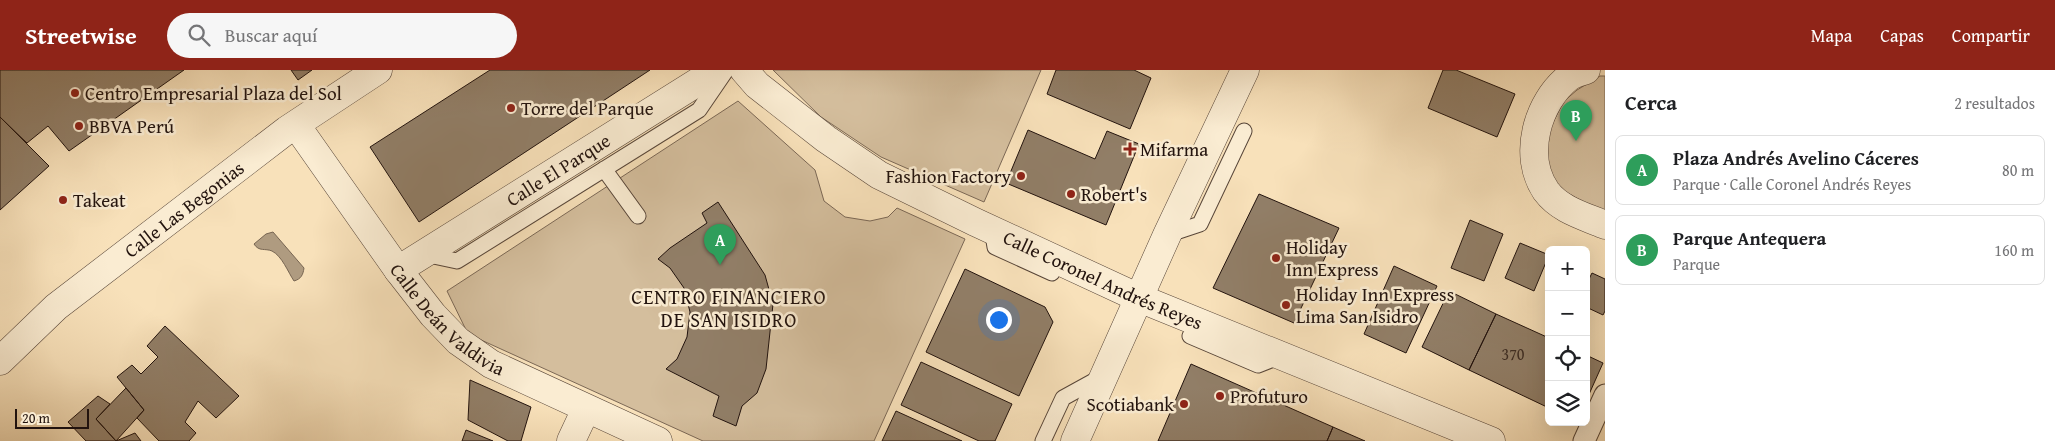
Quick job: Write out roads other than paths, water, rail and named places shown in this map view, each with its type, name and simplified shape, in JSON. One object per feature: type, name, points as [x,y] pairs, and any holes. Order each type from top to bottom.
[{"type":"street","name":"Calle Las Begonias","points":[[0,361],[56,308],[296,125],[378,70]]},
{"type":"street","name":"Calle El Parque","points":[[398,270],[717,70]]},
{"type":"street","name":"Calle Coronel Andrés Reyes","points":[[744,70],[756,85],[826,139],[879,175],[1140,298],[1491,441]]},
{"type":"street","points":[[1075,441],[1167,235],[1245,70]]},
{"type":"street","points":[[1586,70],[1570,77],[1550,98],[1539,123],[1533,148],[1537,169],[1546,191],[1562,206],[1605,225]]},
{"type":"street","name":"Calle Deán Valdivia","points":[[296,125],[398,270],[433,315],[458,341],[491,364],[658,441]]},
{"type":"street","points":[[1584,441],[1605,395]]},
{"type":"street","points":[[571,441],[586,409]]},
{"type":"lane","points":[[424,254],[457,261],[699,110],[727,70]]},
{"type":"lane","points":[[1167,235],[1200,224],[1244,131]]},
{"type":"lane","points":[[604,169],[638,216]]},
{"type":"lane","points":[[992,228],[995,247],[1067,280]]},
{"type":"lane","points":[[1190,336],[1258,364],[1282,356]]},
{"type":"lane","points":[[1042,441],[1063,398],[1105,374]]},
{"type":"place","name":"Centro Empresarial Plaza del Sol","points":[[75,93]]},
{"type":"place","name":"Torre del Parque","points":[[511,108]]},
{"type":"place","name":"BBVA Perú","points":[[79,126]]},
{"type":"place","name":"Parque Antequera","points":[[1576,141]]},
{"type":"place","name":"Mifarma","points":[[1130,149]]},
{"type":"place","name":"Fashion Factory","points":[[1021,176]]},
{"type":"place","name":"Robert's","points":[[1071,194]]},
{"type":"place","name":"Takeat","points":[[63,200]]},
{"type":"place","name":"Holiday Inn Express","points":[[1276,258]]},
{"type":"place","name":"Plaza Andrés Avelino Cáceres","points":[[720,265]]},
{"type":"place","name":"Holiday Inn Express Lima San Isidro","points":[[1286,305]]},
{"type":"place","name":"Profuturo","points":[[1220,396]]},
{"type":"place","name":"Scotiabank","points":[[1184,404]]},
{"type":"district","name":"CENTRO FINANCIERO DE SAN ISIDRO","points":[[729,308]]}]
